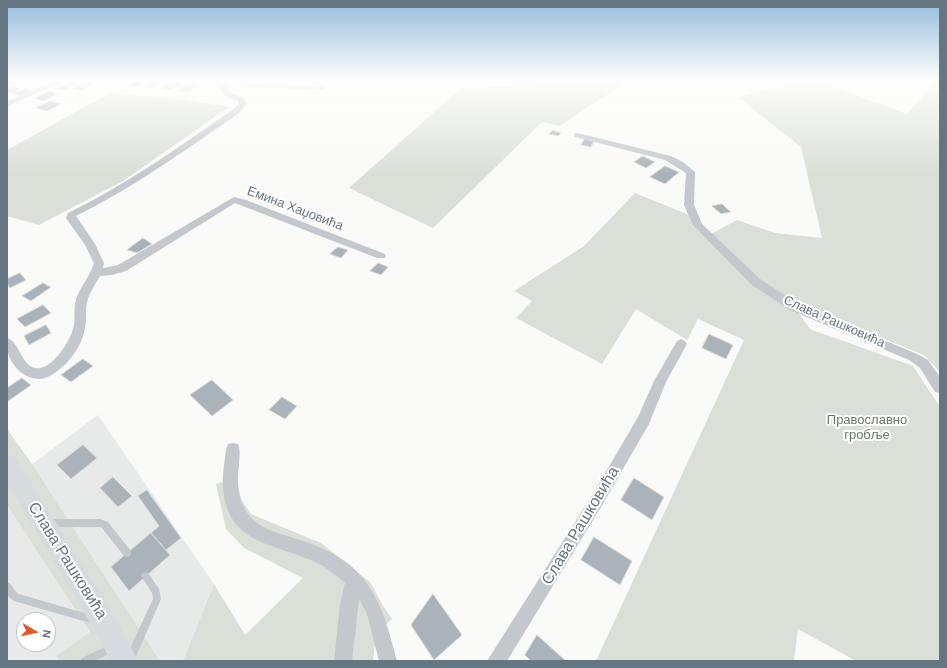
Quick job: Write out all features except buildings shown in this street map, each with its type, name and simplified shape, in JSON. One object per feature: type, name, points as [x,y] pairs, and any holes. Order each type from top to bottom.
[{"type":"main road","name":"Слава Рашковића","points":[[7,463],[124,656]]},
{"type":"street","points":[[7,343],[26,369],[42,374],[52,369],[76,340],[80,324],[80,306],[82,299],[86,289],[95,276],[99,263],[90,244],[71,218],[71,215],[102,200],[165,160],[235,112]]},
{"type":"street","name":"Слава Рашковића","points":[[578,135],[668,158],[680,164],[691,172],[689,205],[698,225],[756,282],[794,307],[913,357],[924,364],[940,388]]},
{"type":"street","name":"Емина Хаџовића","points":[[95,276],[122,268],[234,200],[243,202],[381,256]]},
{"type":"street","name":"Слава Рашковића","points":[[496,661],[518,628],[644,420],[660,381],[681,344]]},
{"type":"street","points":[[233,449],[231,490],[235,505],[246,525],[270,540],[320,556],[354,580],[376,611],[388,661]]},
{"type":"street","points":[[343,661],[349,604],[354,580]]},
{"type":"lane","points":[[44,523],[100,523],[105,525],[126,554]]},
{"type":"lane","points":[[85,661],[124,656],[156,599],[156,592],[145,576]]},
{"type":"lane","points":[[7,586],[12,595],[17,598],[106,624]]},
{"type":"shaded area","points":[[98,415],[214,584],[183,661],[160,661],[32,464]]},
{"type":"shaded area","points":[[7,505],[90,632],[56,656],[59,661],[7,661]]},
{"type":"green space","points":[[75,112],[222,112],[123,181],[39,225],[7,216],[7,150]]},
{"type":"green space","points":[[434,112],[581,112],[560,126],[542,122],[433,228],[349,188]]},
{"type":"green space","points":[[757,112],[902,112],[907,114],[909,112],[940,112],[940,372],[924,355],[797,304],[763,283],[711,234],[737,220],[775,233],[822,238],[801,147]]},
{"type":"green space","name":"Православно гробље","points":[[635,193],[694,217],[760,285],[794,307],[810,329],[913,366],[940,407],[940,661],[856,661],[798,629],[794,661],[596,661],[744,340],[698,319],[687,340],[636,309],[602,364],[516,318],[532,301],[514,291],[584,246]]},
{"type":"green space","points":[[7,429],[32,464],[160,661],[59,661],[56,656],[90,632],[7,505]]},
{"type":"green space","points":[[236,477],[241,499],[251,514],[321,543],[370,582],[392,619],[376,633],[373,661],[183,661],[214,584],[245,635],[303,578],[244,548],[226,529],[216,484]]}]
